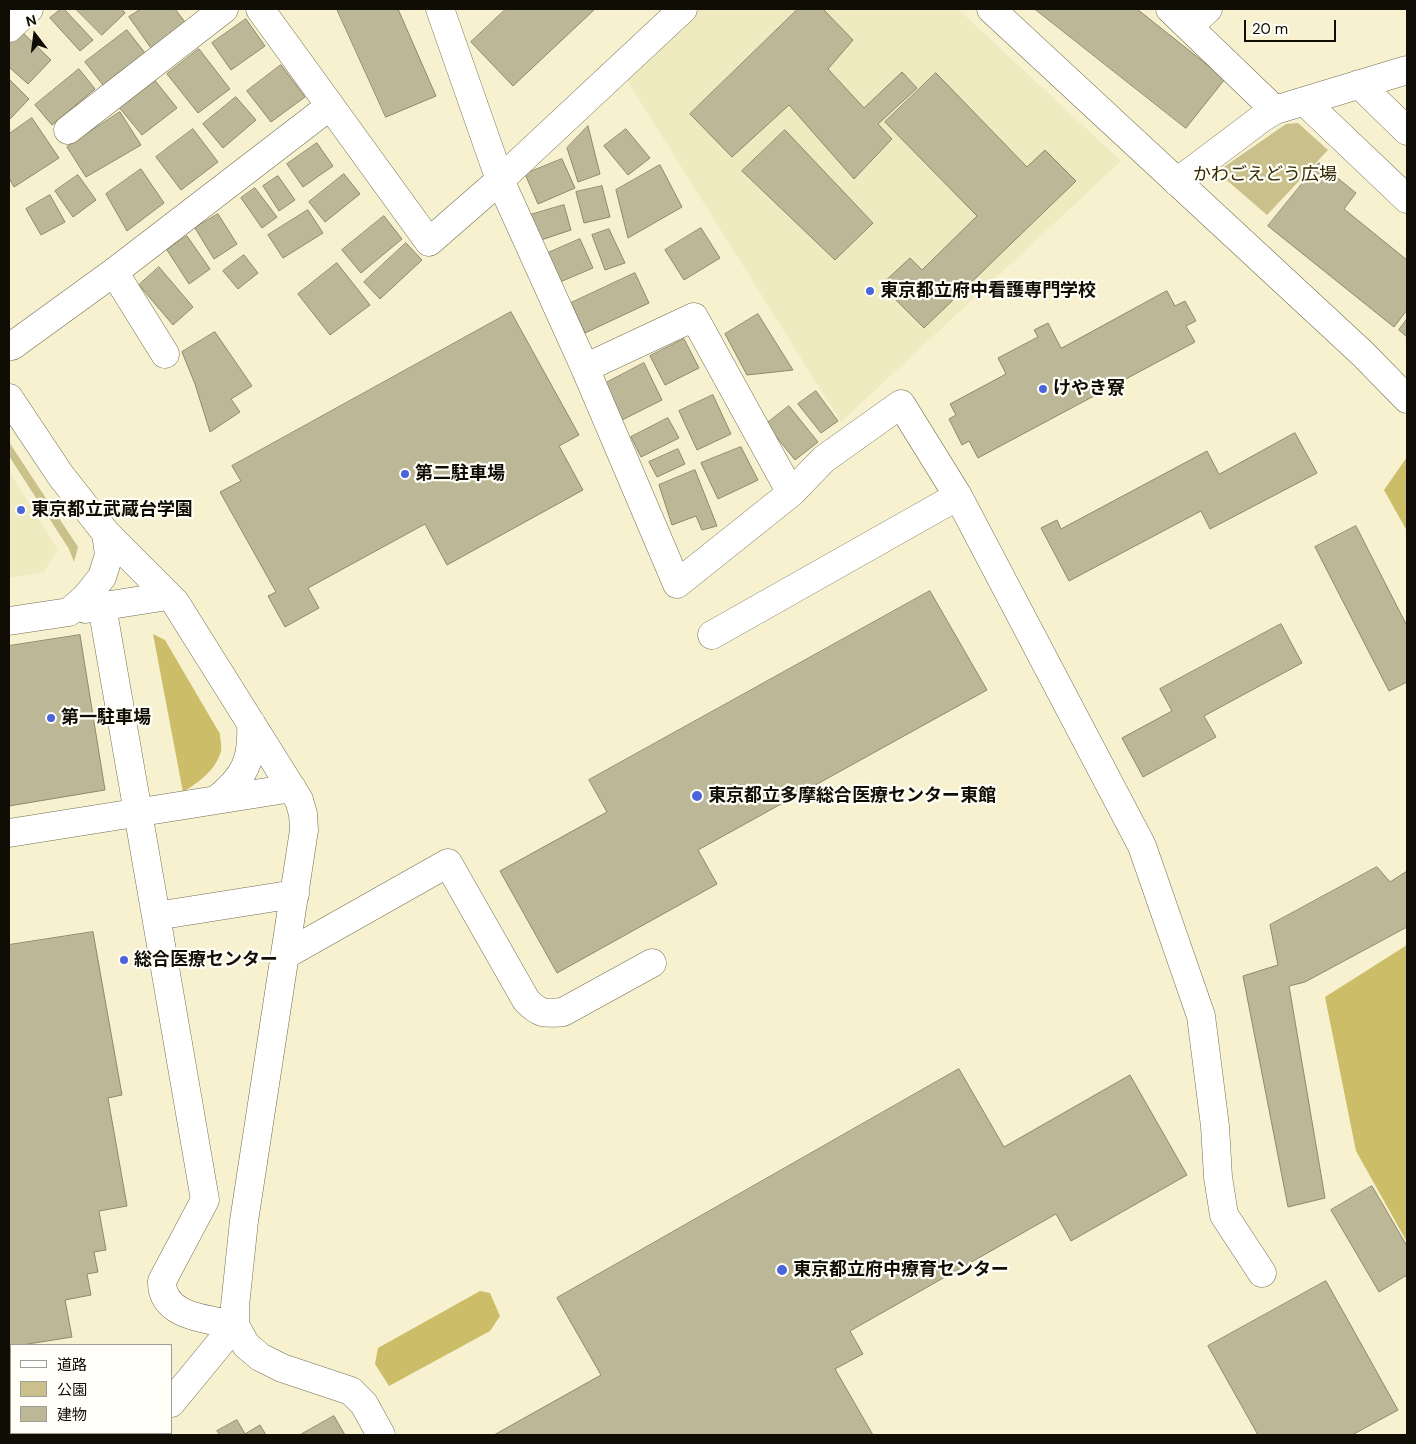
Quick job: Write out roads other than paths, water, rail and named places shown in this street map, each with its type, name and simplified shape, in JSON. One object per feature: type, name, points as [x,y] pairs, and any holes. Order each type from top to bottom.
[{"type":"street","points":[[9,28],[29,9]]},
{"type":"street","points":[[68,130],[224,9]]},
{"type":"street","points":[[260,9],[429,242],[500,180],[683,9]]},
{"type":"street","points":[[440,9],[500,180],[585,368],[677,584],[791,493],[824,459],[901,404],[958,496],[1142,846],[1201,1016],[1215,1126],[1218,1177],[1224,1215],[1262,1273]]},
{"type":"street","points":[[991,9],[1364,354],[1407,399]]},
{"type":"street","points":[[1189,14],[1276,110]]},
{"type":"street","points":[[1177,182],[1262,118],[1276,110],[1407,70]]},
{"type":"street","points":[[1360,84],[1407,131]]},
{"type":"street","points":[[1305,102],[1407,199]]},
{"type":"street","points":[[12,346],[114,272],[330,106]]},
{"type":"street","points":[[114,272],[164,354]]},
{"type":"street","points":[[585,368],[694,316],[791,493]]},
{"type":"street","points":[[9,398],[61,476],[106,533],[175,602],[292,788],[304,814],[304,830],[244,1221],[236,1283],[235,1325],[246,1345],[260,1357],[282,1368],[351,1391],[364,1404],[382,1435]]},
{"type":"street","points":[[712,635],[958,496]]},
{"type":"street","points":[[69,612],[86,597],[102,577],[109,555],[106,533]]},
{"type":"street","points":[[9,621],[168,596]]},
{"type":"street","points":[[102,606],[205,1200],[162,1281],[162,1290],[170,1304],[193,1316],[235,1325]]},
{"type":"street","points":[[216,800],[233,786],[250,756],[252,740],[251,723]]},
{"type":"street","points":[[9,833],[292,788]]},
{"type":"street","points":[[285,955],[448,863],[526,1000],[535,1010],[547,1014],[563,1012],[652,963]]},
{"type":"street","points":[[156,916],[294,894]]},
{"type":"street","points":[[172,1402],[235,1325]]},
{"type":"place","name":"東京都立府中看護専門学校","points":[[870,291]]},
{"type":"place","name":"けやき寮","points":[[1043,389]]},
{"type":"place","name":"第二駐車場","points":[[405,474]]},
{"type":"place","name":"東京都立武蔵台学園","points":[[21,510]]},
{"type":"place","name":"第一駐車場","points":[[51,718]]},
{"type":"place","name":"東京都立多摩総合医療センター東館","points":[[697,796]]},
{"type":"place","name":"総合医療センター","points":[[124,960]]},
{"type":"place","name":"東京都立府中療育センター","points":[[782,1270]]},
{"type":"park label","name":"かわごえどう広場","points":[[1265,175]]}]
